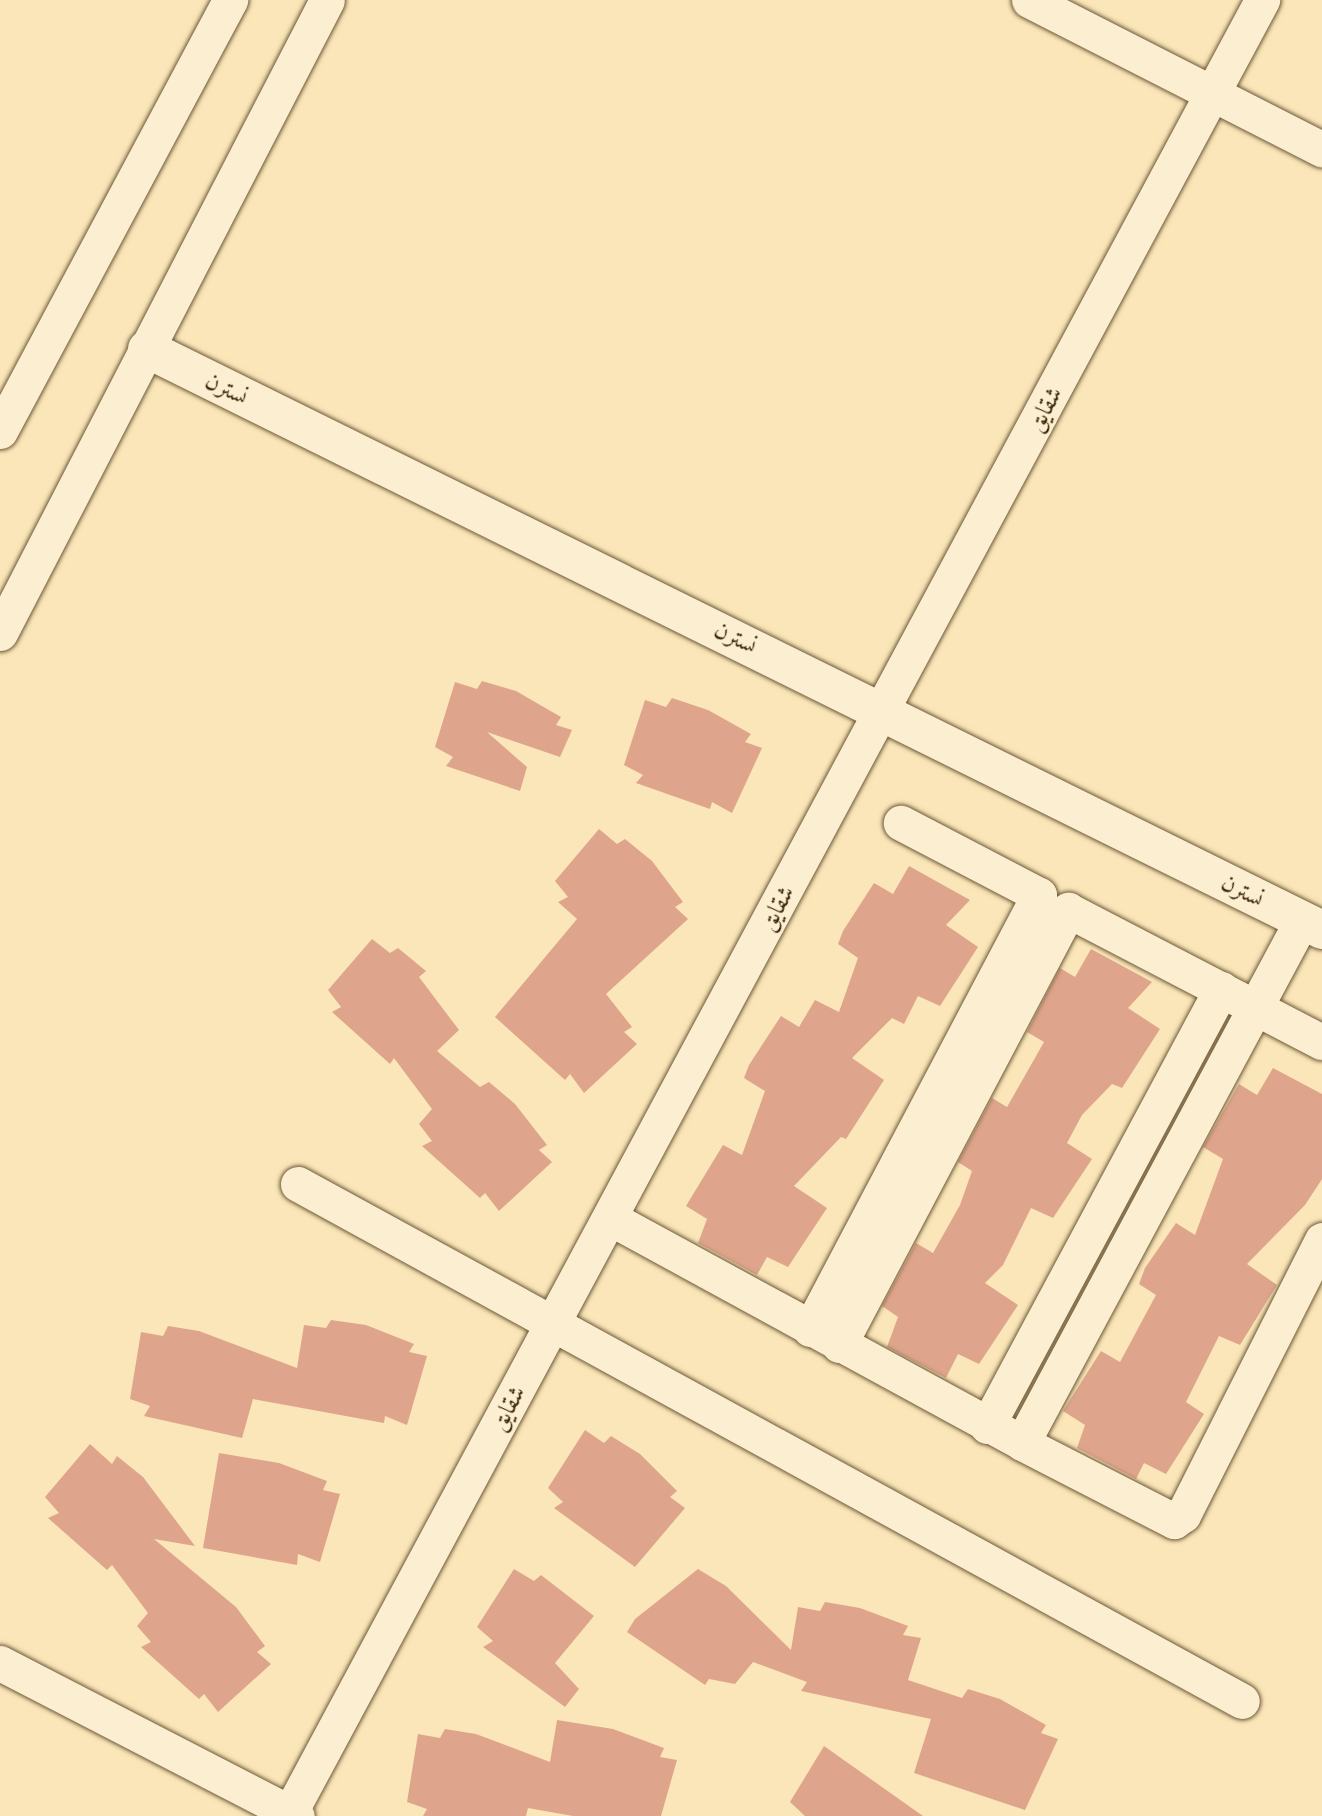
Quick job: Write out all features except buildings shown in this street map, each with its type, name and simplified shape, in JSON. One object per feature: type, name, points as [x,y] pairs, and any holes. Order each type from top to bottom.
[{"type":"street","points":[[0,431],[230,0]]},
{"type":"street","points":[[0,634],[327,0]]},
{"type":"street","points":[[1029,0],[1322,149]]},
{"type":"street","name":"شقایق","points":[[292,1815],[1262,0]]},
{"type":"street","name":"نسترن","points":[[147,349],[883,709],[1312,925]]},
{"type":"street","points":[[901,823],[1322,1042]]},
{"type":"street","points":[[824,1337],[1054,903]]},
{"type":"street","points":[[1023,1443],[1256,1007],[1312,925]]},
{"type":"street","points":[[987,1426],[1221,989]]},
{"type":"street","points":[[298,1184],[1242,1701]]},
{"type":"street","points":[[610,1218],[987,1426],[1174,1521],[1183,1515],[1322,1240]]},
{"type":"street","points":[[0,1662],[292,1815]]}]
